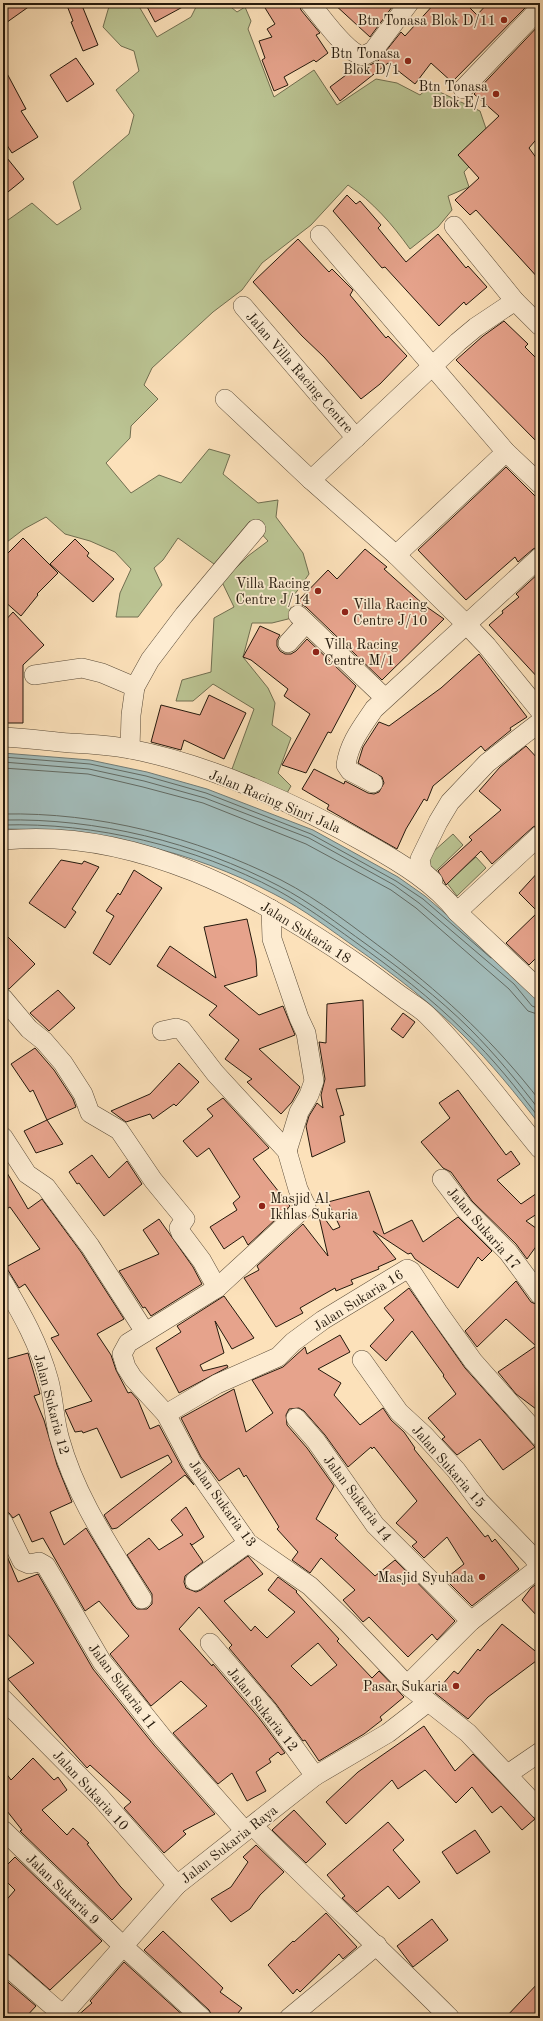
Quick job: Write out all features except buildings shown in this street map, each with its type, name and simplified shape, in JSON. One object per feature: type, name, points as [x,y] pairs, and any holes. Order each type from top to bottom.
[{"type":"street","points":[[310,3],[348,48],[356,55],[364,56],[372,50],[409,3]]},
{"type":"street","points":[[463,88],[540,8]]},
{"type":"street","points":[[454,226],[515,301],[540,326]]},
{"type":"street","points":[[320,235],[506,452],[540,484]]},
{"type":"street","name":"Jalan Villa Racing Centre","points":[[311,480],[476,327],[515,301]]},
{"type":"street","name":"Jalan Villa Racing Centre","points":[[243,306],[356,438]]},
{"type":"street","points":[[225,399],[311,480],[396,555],[487,646],[540,711]]},
{"type":"street","points":[[396,555],[506,452]]},
{"type":"street","points":[[130,749],[131,715],[135,687],[150,660],[184,615],[256,529]]},
{"type":"street","points":[[373,783],[350,771],[346,765],[347,755],[354,739],[374,709],[540,557]]},
{"type":"street","points":[[288,643],[302,619],[385,698]]},
{"type":"street","points":[[34,676],[82,668],[102,673],[135,687]]},
{"type":"street","points":[[447,894],[422,871],[420,859],[438,822],[450,802],[487,763],[540,722]]},
{"type":"street","name":"Jalan Racing Sinri Jala","points":[[3,737],[130,749],[182,763],[219,776],[316,816],[385,854],[421,877],[448,900],[457,912],[540,990]]},
{"type":"street","points":[[457,912],[540,835]]},
{"type":"street","name":"Jalan Sukaria 18","points":[[3,840],[66,840],[115,847],[169,862],[227,885],[271,910],[326,942],[426,1014],[471,1064],[540,1149]]},
{"type":"street","points":[[271,910],[272,939],[299,1018],[306,1033],[314,1081],[309,1095],[299,1112],[287,1151]]},
{"type":"street","points":[[3,998],[63,1063],[83,1094],[90,1113],[119,1130],[153,1180],[181,1212],[185,1218],[179,1228],[202,1261],[217,1288]]},
{"type":"street","points":[[162,1031],[176,1028],[182,1030],[215,1073],[287,1151]]},
{"type":"street","points":[[3,1137],[27,1174],[46,1187],[90,1246],[144,1332]]},
{"type":"street","name":"Jalan Sukaria 13","points":[[287,1151],[298,1189],[306,1206],[217,1288],[128,1343],[122,1354],[126,1367],[132,1378],[166,1414],[192,1464],[248,1543],[310,1586],[348,1623],[407,1685],[468,1733],[508,1774],[540,1810]]},
{"type":"street","name":"Jalan Sukaria 17","points":[[442,1179],[464,1208],[508,1252],[540,1295]]},
{"type":"street","name":"Jalan Sukaria 16","points":[[166,1414],[216,1384],[278,1357],[293,1342],[323,1320],[407,1269],[411,1271],[473,1361],[540,1437]]},
{"type":"street","name":"Jalan Sukaria 12","points":[[3,1282],[16,1301],[33,1335],[49,1380],[60,1439],[88,1510],[142,1599]]},
{"type":"street","name":"Jalan Sukaria 15","points":[[362,1360],[399,1412],[424,1435],[451,1464],[479,1501],[528,1552],[540,1567]]},
{"type":"street","name":"Jalan Sukaria 14","points":[[296,1418],[316,1441],[375,1525],[471,1621]]},
{"type":"street","name":"Jalan Sukaria 11","points":[[3,1522],[22,1561],[29,1564],[39,1562],[46,1566],[102,1662],[163,1738],[249,1828]]},
{"type":"street","points":[[195,1581],[248,1543]]},
{"type":"street","points":[[407,1685],[471,1621],[540,1567]]},
{"type":"street","name":"Jalan Sukaria 12","points":[[210,1643],[268,1711],[315,1776]]},
{"type":"street","name":"Jalan Sukaria 10","points":[[3,1699],[100,1797],[177,1885]]},
{"type":"street","name":"Jalan Sukaria Raya","points":[[62,2016],[177,1885],[315,1776],[388,1733],[428,1702]]},
{"type":"street","points":[[508,1774],[540,1752]]},
{"type":"street","points":[[249,1828],[377,1945],[450,2018]]},
{"type":"street","name":"Jalan Sukaria 9","points":[[3,1830],[124,1947],[202,2018]]},
{"type":"street","points":[[289,2018],[377,1945]]},
{"type":"street","points":[[3,1963],[62,2016]]},
{"type":"green space","points":[[110,3],[137,3],[157,37],[191,17],[198,3],[226,3],[237,12],[245,7],[251,21],[248,29],[274,97],[314,70],[337,105],[376,79],[397,83],[420,95],[429,87],[480,111],[491,143],[464,172],[469,187],[448,196],[452,210],[438,227],[410,249],[382,214],[348,185],[311,225],[262,263],[242,290],[213,312],[152,368],[144,385],[158,399],[131,426],[130,438],[106,463],[131,493],[159,475],[181,483],[209,449],[230,455],[223,474],[258,503],[278,500],[276,517],[303,553],[309,574],[290,601],[292,618],[272,623],[252,623],[243,657],[268,688],[275,703],[272,725],[291,738],[278,773],[291,786],[283,800],[228,780],[254,709],[213,684],[193,701],[176,701],[182,680],[211,672],[214,618],[234,607],[222,582],[248,556],[268,541],[250,521],[214,564],[178,538],[163,560],[154,568],[162,585],[138,617],[116,617],[120,593],[131,569],[115,552],[90,541],[65,534],[46,517],[24,529],[3,545],[3,215],[8,220],[32,203],[57,225],[81,209],[73,182],[129,134],[134,115],[116,90],[139,71],[134,51],[121,46],[103,27]]},
{"type":"green space","points":[[453,834],[463,845],[434,873],[424,860]]},
{"type":"green space","points":[[476,857],[486,868],[457,896],[447,883]]},
{"type":"water","points":[[3,753],[90,760],[147,772],[207,789],[313,830],[398,877],[425,896],[520,978],[540,1002],[540,1125],[483,1057],[439,1012],[400,980],[318,920],[296,906],[274,894],[210,865],[143,845],[73,833],[3,829]]},
{"type":"place","name":"Btn Tonasa Blok D/11","points":[[504,20]]},
{"type":"place","name":"Btn Tonasa Blok D/1","points":[[408,61]]},
{"type":"place","name":"Btn Tonasa Blok E/1","points":[[496,94]]},
{"type":"place","name":"Villa Racing Centre J/14","points":[[318,591]]},
{"type":"place","name":"Villa Racing Centre J/10","points":[[345,612]]},
{"type":"place","name":"Villa Racing Centre M/1","points":[[316,652]]},
{"type":"place","name":"Masjid Al Ikhlas Sukaria","points":[[262,1206]]},
{"type":"place","name":"Masjid Syuhada","points":[[482,1577]]},
{"type":"place","name":"Pasar Sukaria","points":[[456,1686]]}]
